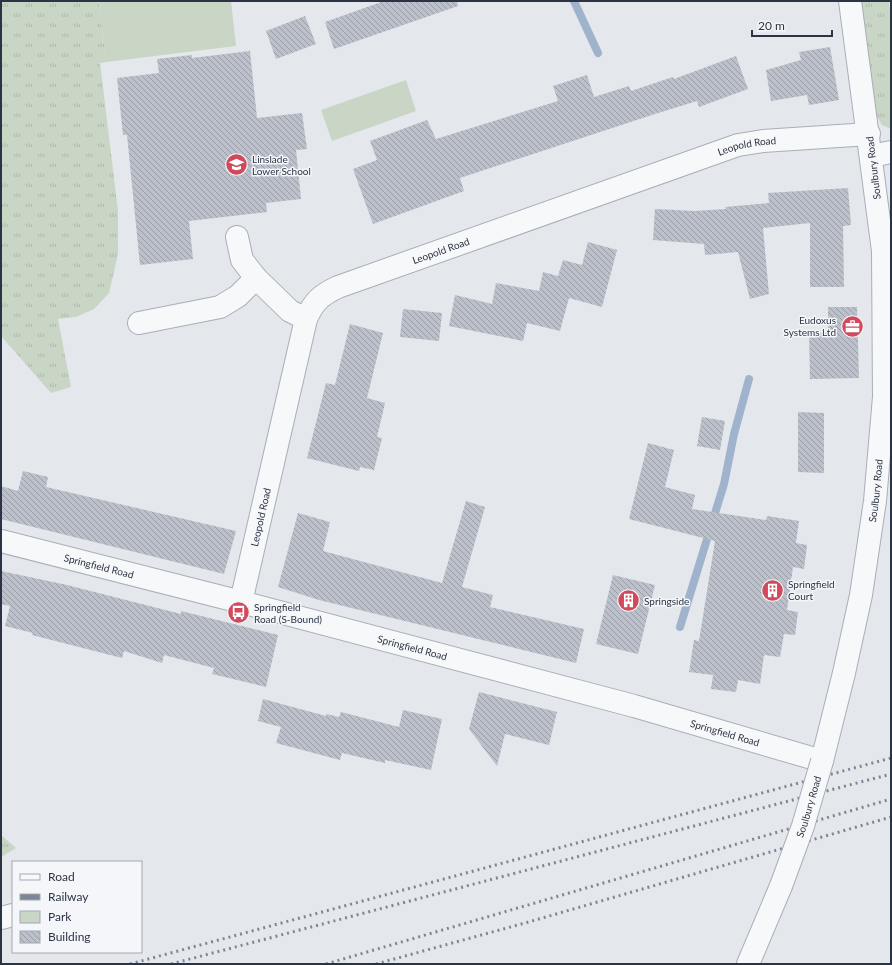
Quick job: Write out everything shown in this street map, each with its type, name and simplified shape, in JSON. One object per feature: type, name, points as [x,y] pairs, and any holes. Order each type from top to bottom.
[{"type":"street","name":"Soulbury Road","points":[[748,964],[781,886],[803,826],[824,754],[861,595],[875,501],[884,397],[881,154],[869,134],[850,1]]},
{"type":"street","name":"Leopold Road","points":[[241,602],[306,319],[312,305],[327,293],[338,287],[738,145],[763,141],[869,134]]},
{"type":"street","points":[[237,237],[242,260],[256,278],[290,311],[306,319]]},
{"type":"street","points":[[139,323],[220,307],[238,296],[256,278]]},
{"type":"street","name":"Springfield Road","points":[[1,541],[824,754]]},
{"type":"street","points":[[1,918],[12,915]]},
{"type":"green space","points":[[1,1],[99,1],[106,62],[100,63],[118,211],[118,254],[109,293],[94,309],[76,317],[58,319],[71,387],[51,393],[1,336]]},
{"type":"green space","points":[[99,1],[231,1],[236,46],[106,62]]},
{"type":"green space","points":[[860,1],[889,1],[891,22],[891,129],[882,125],[876,115]]},
{"type":"green space","points":[[406,80],[416,111],[332,141],[321,110]]},
{"type":"green space","points":[[1,835],[16,848],[1,857]]},
{"type":"building","points":[[384,1],[457,1],[458,6],[334,49],[325,22]]},
{"type":"building","points":[[305,16],[316,44],[276,59],[266,31]]},
{"type":"building","points":[[830,47],[839,100],[809,105],[807,95],[771,101],[766,70],[801,60],[799,52]]},
{"type":"building","points":[[250,51],[257,118],[302,113],[307,149],[296,150],[301,199],[266,203],[267,212],[189,221],[193,259],[140,265],[127,135],[123,135],[117,78],[159,73],[157,59],[192,55],[192,58]]},
{"type":"building","points":[[736,56],[748,89],[699,107],[697,101],[460,178],[464,191],[373,224],[353,169],[377,160],[370,141],[427,120],[436,139],[558,101],[553,86],[587,75],[594,97],[629,86],[631,91],[673,77],[674,79]]},
{"type":"building","points":[[848,188],[851,225],[843,226],[844,287],[810,287],[810,223],[763,228],[769,294],[750,299],[738,252],[705,255],[704,244],[653,240],[655,209],[695,211],[726,209],[725,207],[769,203],[768,193]]},
{"type":"building","points":[[588,242],[617,250],[602,307],[569,298],[560,331],[527,323],[523,341],[449,326],[455,295],[492,304],[496,283],[539,291],[543,272],[558,276],[563,260],[582,265]]},
{"type":"building","points":[[828,307],[857,307],[859,378],[810,379],[809,333],[828,332]]},
{"type":"building","points":[[403,309],[442,313],[439,341],[400,337]]},
{"type":"building","points":[[350,324],[383,333],[367,398],[385,403],[377,437],[382,438],[374,470],[360,467],[359,471],[307,458],[326,383],[335,385]]},
{"type":"building","points":[[798,412],[824,413],[824,473],[798,472]]},
{"type":"building","points":[[702,417],[725,421],[720,450],[697,446]]},
{"type":"building","points":[[648,443],[674,450],[665,487],[695,495],[692,509],[766,520],[767,516],[799,521],[796,543],[807,545],[804,569],[793,567],[787,610],[798,612],[795,635],[784,634],[780,657],[764,655],[760,684],[738,680],[736,692],[711,689],[713,675],[689,672],[694,640],[699,641],[715,541],[629,519]]},
{"type":"building","points":[[23,471],[48,477],[46,487],[236,531],[224,574],[1,519],[1,486],[18,491]]},
{"type":"building","points":[[466,501],[485,507],[462,587],[493,595],[490,607],[584,629],[576,663],[319,600],[278,587],[298,513],[330,522],[323,551],[442,583]]},
{"type":"building","points":[[1,571],[67,585],[181,614],[181,611],[278,635],[266,687],[212,674],[214,668],[164,655],[162,663],[124,651],[122,658],[32,635],[33,633],[5,626],[10,606],[1,604]]},
{"type":"building","name":"Springside","points":[[613,575],[655,585],[638,654],[596,644]]},
{"type":"building","points":[[479,692],[557,712],[549,745],[505,734],[497,766],[469,729]]},
{"type":"building","points":[[263,699],[326,716],[326,714],[339,717],[341,712],[399,727],[403,710],[442,719],[431,770],[385,760],[385,763],[342,753],[340,760],[276,743],[281,727],[258,721]]},
{"type":"waterway","points":[[574,1],[598,53]]},
{"type":"waterway","points":[[680,627],[724,484],[734,434],[749,379]]},
{"type":"railway","points":[[130,964],[891,758]]},
{"type":"railway","points":[[171,964],[891,774]]},
{"type":"railway","points":[[326,964],[891,799]]},
{"type":"railway","points":[[376,964],[525,923],[891,817]]},
{"type":"place","name":"Linslade Lower School","points":[[236,165]]},
{"type":"place","name":"Eudoxus Systems Ltd","points":[[852,326]]},
{"type":"place","name":"Springfield Court","points":[[773,590]]},
{"type":"place","name":"Springside","points":[[629,601]]},
{"type":"place","name":"Springfield Road (S-Bound)","points":[[238,613]]}]
